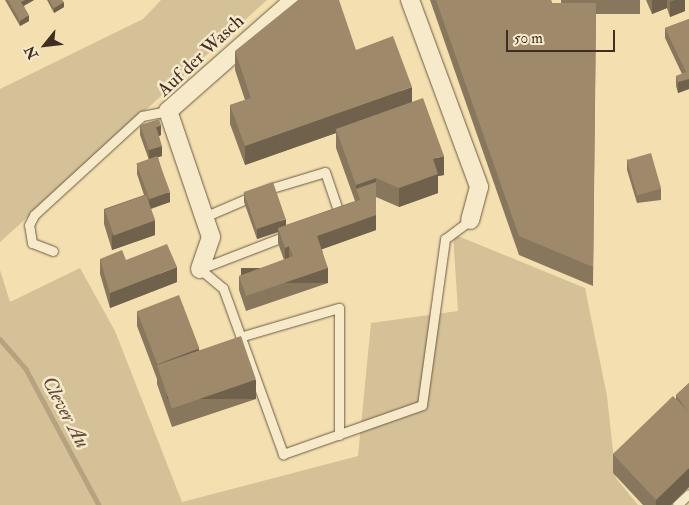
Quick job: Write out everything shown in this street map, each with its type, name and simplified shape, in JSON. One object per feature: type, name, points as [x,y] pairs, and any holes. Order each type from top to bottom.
[{"type":"street","name":"Auf der Wasch","points":[[200,269],[211,237],[168,111],[294,0]]},
{"type":"street","points":[[410,0],[479,187],[470,220]]},
{"type":"lane","points":[[53,251],[32,244],[29,225],[34,215],[142,116],[168,111]]},
{"type":"lane","points":[[204,218],[272,188],[325,172],[342,215],[333,218]]},
{"type":"lane","points":[[297,232],[200,269],[223,288],[243,336],[283,454],[422,405],[445,239],[470,220]]},
{"type":"lane","points":[[243,336],[339,308],[339,435]]},
{"type":"lane","points":[[676,505],[689,494]]},
{"type":"shaded area","points":[[161,0],[267,0],[0,242],[0,89],[143,19]]},
{"type":"shaded area","points":[[453,234],[585,288],[607,396],[616,478],[638,505],[0,505],[0,270],[10,302],[80,268],[115,331],[182,502],[358,456],[371,323],[458,311]]},
{"type":"building","points":[[8,0],[25,0],[21,2],[29,15],[20,21]]},
{"type":"building","points":[[49,0],[62,0],[64,2],[54,8]]},
{"type":"building","points":[[298,0],[339,0],[356,50],[393,36],[412,87],[245,146],[230,105],[251,98],[235,51]]},
{"type":"building","points":[[436,0],[551,0],[552,3],[596,3],[593,267],[519,236]]},
{"type":"building","points":[[689,19],[689,79],[678,82],[676,76],[686,72],[665,28]]},
{"type":"building","points":[[423,98],[444,156],[433,159],[438,174],[399,188],[376,178],[356,185],[336,129]]},
{"type":"building","points":[[159,119],[161,125],[156,127],[162,146],[149,150],[140,125]]},
{"type":"building","points":[[651,153],[661,189],[637,195],[627,160]]},
{"type":"building","points":[[157,156],[170,192],[149,199],[136,164]]},
{"type":"building","points":[[273,182],[286,219],[256,229],[244,192]]},
{"type":"building","points":[[376,182],[376,215],[317,236],[328,268],[246,296],[239,276],[293,256],[289,246],[285,248],[278,228],[360,200],[356,189]]},
{"type":"building","points":[[146,195],[155,220],[114,235],[105,210]]},
{"type":"building","points":[[167,244],[177,267],[110,293],[100,259],[122,250],[126,260]]},
{"type":"building","points":[[179,295],[199,348],[157,364],[137,311]]},
{"type":"building","points":[[241,336],[256,379],[172,408],[157,365]]},
{"type":"building","points":[[689,383],[689,468],[656,500],[613,454],[673,396],[688,411],[676,395]]},
{"type":"waterway","name":"Clever Au","points":[[0,339],[26,369],[99,505]]}]
